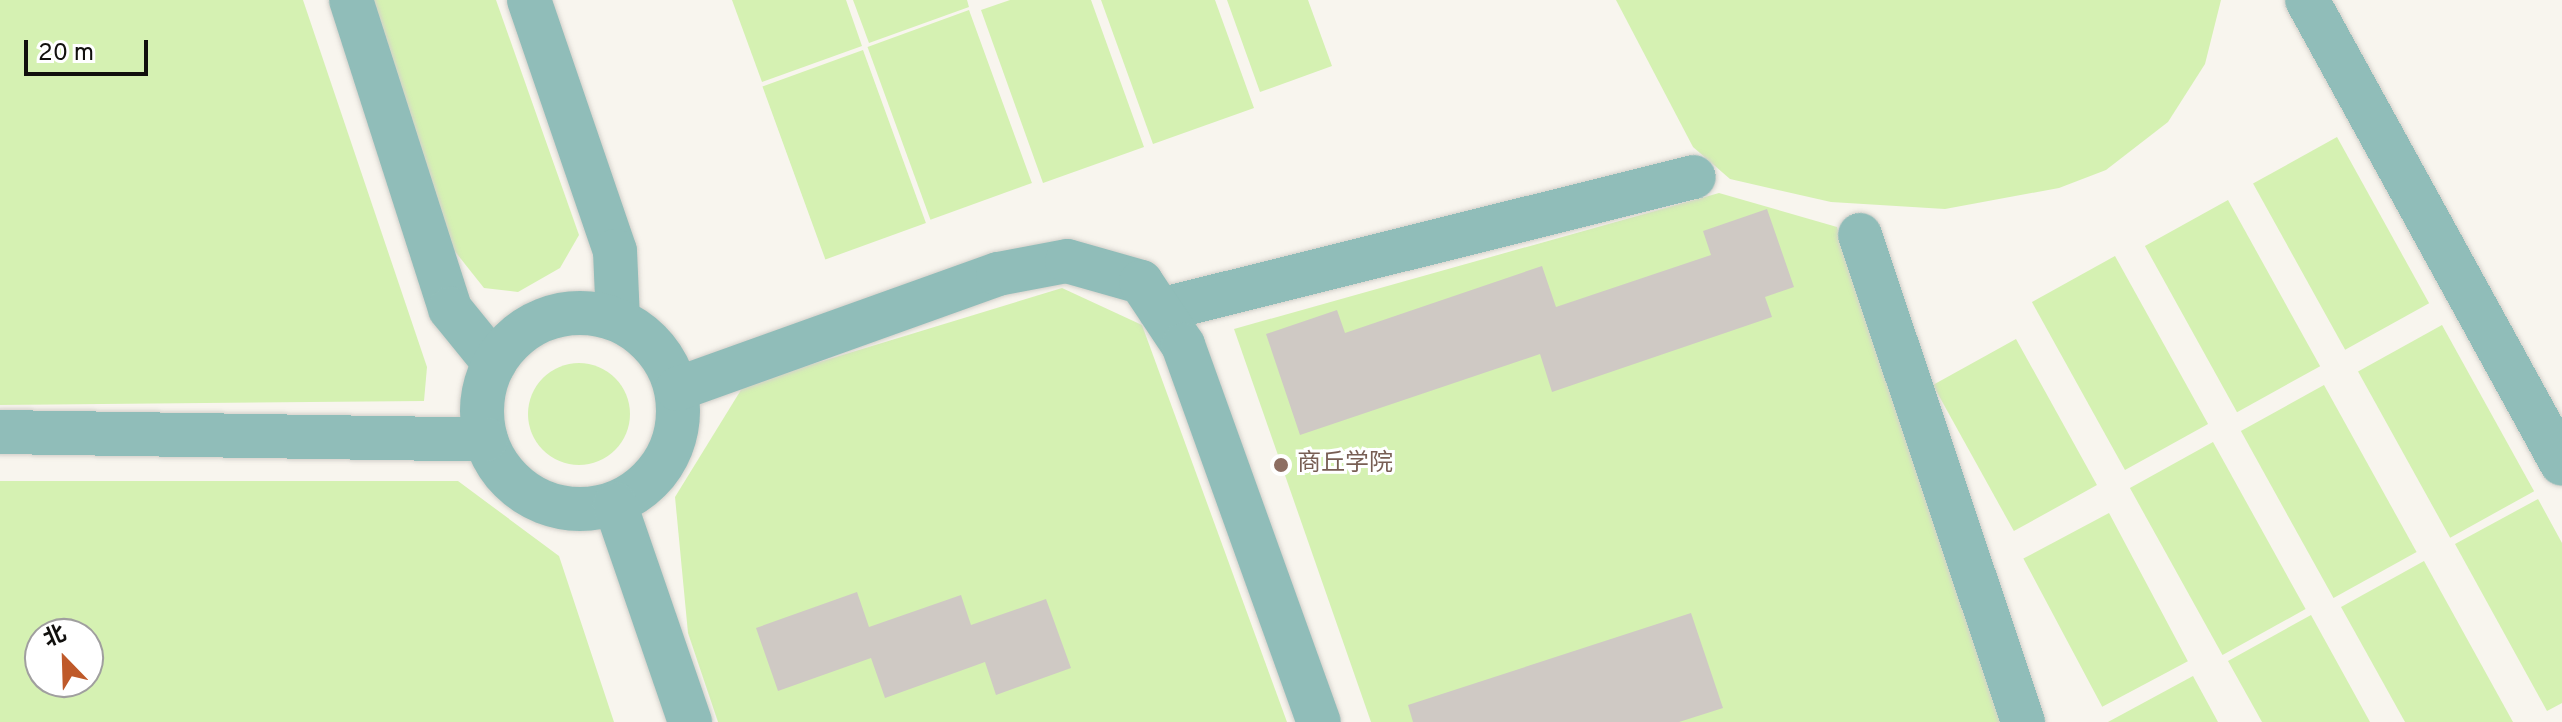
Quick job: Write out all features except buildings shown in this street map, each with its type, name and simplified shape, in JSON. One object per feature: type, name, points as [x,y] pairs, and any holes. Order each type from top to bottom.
[{"type":"lane","points":[[351,0],[450,309],[494,363]]},
{"type":"lane","points":[[529,0],[615,251],[618,320]]},
{"type":"lane","points":[[2307,0],[2562,464]]},
{"type":"lane","points":[[1160,310],[1694,177]]},
{"type":"lane","points":[[1860,235],[2023,722]]},
{"type":"lane","points":[[677,389],[998,274],[1067,261],[1141,282],[1183,345],[1319,722]]},
{"type":"lane","points":[[596,314],[618,320],[656,348],[677,389],[679,413],[667,458],[654,477],[615,504],[567,510],[543,503],[504,476],[486,440],[481,409],[494,363],[527,328],[549,318],[596,314]]},
{"type":"lane","points":[[0,432],[486,440]]},
{"type":"lane","points":[[615,504],[690,722]]},
{"type":"green space","points":[[0,0],[303,0],[427,367],[424,401],[0,405]]},
{"type":"green space","points":[[373,0],[496,0],[579,235],[560,268],[518,292],[484,288],[453,249]]},
{"type":"green space","points":[[732,0],[846,0],[862,46],[762,82]]},
{"type":"green space","points":[[853,0],[967,0],[969,7],[869,43]]},
{"type":"green space","points":[[1010,0],[1091,0],[1144,147],[1043,183],[981,10]]},
{"type":"green space","points":[[1101,0],[1215,0],[1254,108],[1153,144]]},
{"type":"green space","points":[[1227,0],[1308,0],[1332,66],[1260,92]]},
{"type":"green space","points":[[1616,0],[2221,0],[2205,64],[2168,122],[2106,170],[2059,188],[1945,209],[1831,202],[1730,179],[1693,147]]},
{"type":"green space","points":[[969,10],[1032,183],[930,220],[868,47]]},
{"type":"green space","points":[[863,50],[926,223],[825,259],[762,87]]},
{"type":"green space","points":[[2337,137],[2429,303],[2345,350],[2253,184]]},
{"type":"green space","points":[[1719,193],[1837,227],[2002,722],[1371,722],[1234,329]]},
{"type":"green space","points":[[2228,200],[2320,366],[2237,412],[2145,246]]},
{"type":"green space","points":[[2115,256],[2208,424],[2125,470],[2032,302]]},
{"type":"green space","points":[[1062,288],[1142,325],[1287,722],[718,722],[688,633],[675,497],[744,385]]},
{"type":"green space","points":[[2442,325],[2534,491],[2450,538],[2358,372]]},
{"type":"green space","points":[[2016,339],[2097,485],[2014,531],[1933,385]]},
{"type":"green space","points":[[579,363],[599,367],[615,378],[626,394],[630,414],[626,434],[615,450],[599,461],[579,465],[559,461],[543,450],[532,434],[528,414],[532,394],[543,378],[559,367]]},
{"type":"green space","points":[[2324,385],[2417,552],[2334,598],[2241,431]]},
{"type":"green space","points":[[2213,442],[2306,609],[2223,655],[2130,488]]},
{"type":"green space","points":[[0,481],[458,481],[559,556],[614,722],[0,722]]},
{"type":"green space","points":[[2538,499],[2562,543],[2562,703],[2547,711],[2455,544]]},
{"type":"green space","points":[[2109,513],[2188,661],[2102,707],[2023,559]]},
{"type":"green space","points":[[2424,561],[2513,722],[2405,722],[2341,607]]},
{"type":"green space","points":[[2311,615],[2370,722],[2262,722],[2228,661]]},
{"type":"green space","points":[[2193,676],[2218,722],[2108,722]]},
{"type":"place","name":"商丘学院","points":[[1281,465]]}]
